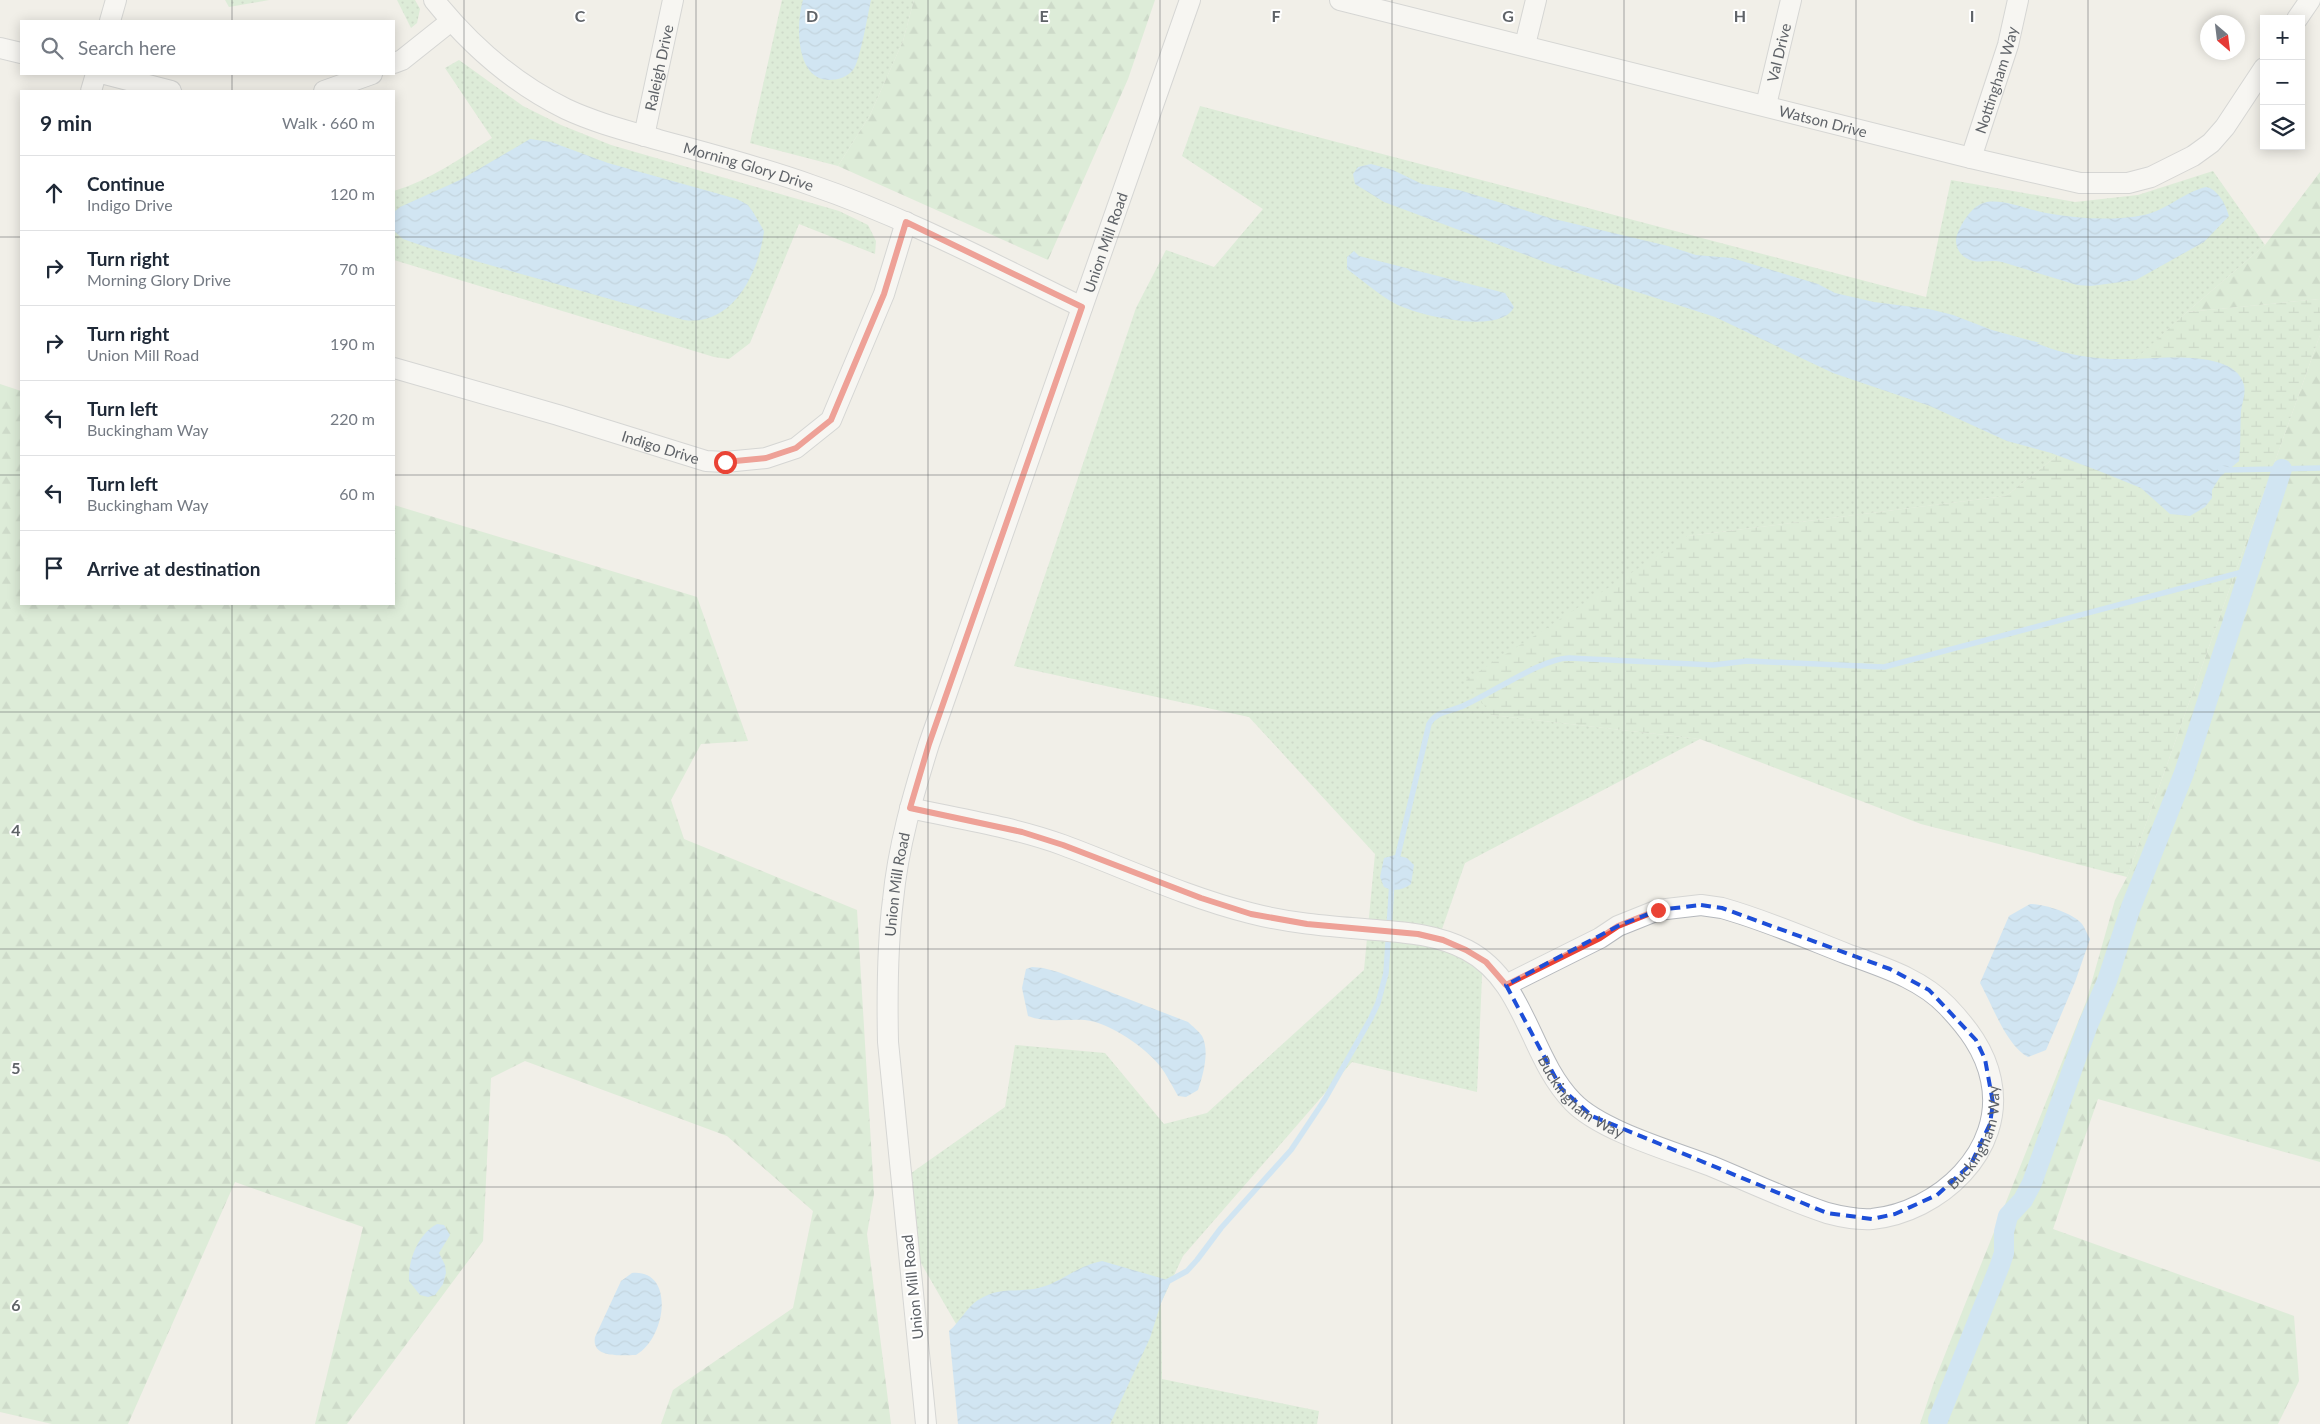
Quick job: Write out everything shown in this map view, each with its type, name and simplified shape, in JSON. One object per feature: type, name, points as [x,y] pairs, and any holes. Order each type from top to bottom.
[{"type":"street","points":[[110,20],[116,0]]},
{"type":"street","name":"Morning Glory Drive","points":[[434,0],[451,21],[483,54],[522,84],[589,119],[812,185],[906,222],[1082,307]]},
{"type":"street","name":"Raleigh Drive","points":[[644,136],[673,0]]},
{"type":"street","name":"Union Mill Road","points":[[926,1424],[888,1032],[887,979],[893,899],[910,808],[929,744],[1190,0]]},
{"type":"street","name":"Watson Drive","points":[[1340,0],[1766,105],[1971,158],[2080,183],[2128,183],[2151,177],[2179,164],[2211,143],[2225,127],[2260,74]]},
{"type":"street","points":[[1525,45],[1536,0]]},
{"type":"street","name":"Val Drive","points":[[1766,105],[1792,0]]},
{"type":"street","name":"Nottingham Way","points":[[1971,158],[2008,45],[2018,0]]},
{"type":"street","points":[[2300,15],[2310,0]]},
{"type":"street","points":[[395,63],[402,60],[451,21]]},
{"type":"street","points":[[0,48],[20,53]]},
{"type":"street","points":[[91,90],[96,75]]},
{"type":"street","points":[[109,75],[166,90]]},
{"type":"street","points":[[327,90],[369,75]]},
{"type":"street","name":"Indigo Drive","points":[[395,368],[558,415],[706,461],[725,462],[766,458],[796,448],[831,420],[884,294],[906,222]]},
{"type":"street","name":"Buckingham Way","points":[[910,808],[1022,832],[1063,845],[1201,898],[1251,914],[1307,924],[1418,934],[1443,940],[1466,950],[1486,962],[1506,985],[1517,1002],[1550,1070],[1561,1088],[1575,1104],[1611,1126],[1827,1213],[1850,1219],[1872,1219],[1895,1214],[1937,1195],[1971,1164],[1983,1145],[1990,1124],[1993,1103],[1991,1080],[1985,1059],[1976,1040],[1946,1005],[1929,990],[1883,966],[1722,908],[1701,905],[1658,910],[1618,926],[1600,938],[1506,985]]},
{"type":"highlighted area","points":[[1701,905],[1722,908],[1890,969],[1929,990],[1976,1040],[1985,1059],[1993,1103],[1990,1124],[1971,1164],[1937,1195],[1895,1214],[1872,1219],[1827,1213],[1592,1116],[1561,1088],[1506,985],[1618,926],[1658,910]]},
{"type":"green space","points":[[225,0],[269,0],[229,7]]},
{"type":"green space","points":[[397,0],[415,0],[420,9],[417,23],[411,28]]},
{"type":"green space","points":[[782,0],[914,0],[903,41],[870,115],[838,166],[750,143]]},
{"type":"green space","points":[[914,0],[1155,0],[1128,79],[1048,260],[838,166],[870,115],[903,41]]},
{"type":"green space","points":[[459,60],[523,106],[561,125],[611,145],[839,211],[868,225],[876,241],[875,254],[799,224],[750,343],[729,359],[714,357],[395,260],[395,191],[433,175],[492,138],[445,68]]},
{"type":"green space","points":[[1200,106],[1926,297],[1951,180],[2075,202],[2138,195],[2213,171],[2265,245],[2187,312],[2129,366],[2073,443],[2006,496],[1688,536],[1491,715],[1700,739],[1465,863],[1441,932],[1483,953],[1477,1092],[1352,1062],[1183,1256],[1161,1303],[1162,1379],[1319,1411],[1317,1424],[984,1424],[974,1355],[914,1251],[907,1176],[1005,1107],[1015,1045],[1105,1053],[1164,1124],[1207,1113],[1364,970],[1375,854],[1249,717],[1014,666],[1136,308],[1166,250],[1214,267],[1263,209],[1182,156]]},
{"type":"green space","points":[[2320,172],[2320,299],[2187,312],[2265,245]]},
{"type":"green space","points":[[2320,299],[2320,335],[2127,877],[1921,824],[1700,739],[1491,715],[1466,680],[1688,536],[2006,496],[2073,443],[2128,366],[2187,312]]},
{"type":"green space","points":[[2320,335],[2320,1162],[2098,1099],[2053,1229],[2294,1316],[2299,1381],[2278,1424],[1920,1424],[1934,1382],[2086,1002],[2115,900],[2127,877]]},
{"type":"green space","points":[[0,384],[20,391],[20,605],[395,605],[395,505],[697,597],[748,741],[701,744],[671,800],[684,839],[857,910],[874,1194],[867,1234],[891,1424],[661,1424],[673,1390],[793,1308],[813,1211],[727,1136],[525,1061],[491,1078],[483,1241],[347,1424],[315,1424],[363,1227],[235,1182],[128,1424],[52,1424],[0,1412]]},
{"type":"water","points":[[803,0],[871,0],[856,65],[845,76],[829,80],[818,77],[810,70],[804,60],[799,35]]},
{"type":"water","points":[[530,139],[551,142],[608,163],[737,199],[748,205],[764,231],[761,247],[749,279],[730,306],[716,315],[701,320],[684,320],[426,247],[403,239],[395,232],[395,211],[400,207],[460,180]]},
{"type":"water","points":[[1371,164],[1393,170],[1422,184],[1459,190],[1550,218],[1668,246],[1696,255],[1732,258],[1818,284],[1835,293],[1874,302],[1929,309],[1953,315],[1992,330],[2040,343],[2036,343],[2070,354],[2093,358],[2117,359],[2193,358],[2226,365],[2238,373],[2244,385],[2239,461],[2220,477],[2212,490],[2212,498],[2205,507],[2190,516],[2170,514],[2141,488],[2051,453],[2007,441],[1930,406],[1833,373],[1715,317],[1550,264],[1384,202],[1355,184],[1353,174],[1358,167]]},
{"type":"water","points":[[2206,187],[2218,194],[2229,216],[2204,242],[2136,280],[2091,286],[2077,285],[2002,262],[1970,260],[1959,251],[1956,244],[1957,235],[1968,215],[1972,210],[1987,202],[2009,203],[2070,217],[2120,218],[2152,213],[2198,189]]},
{"type":"water","points":[[1354,251],[1359,256],[1505,293],[1514,307],[1506,316],[1476,322],[1438,317],[1405,308],[1382,295],[1347,269],[1347,257]]},
{"type":"water","points":[[1395,855],[1407,858],[1414,865],[1411,884],[1405,888],[1395,890],[1384,887],[1380,877],[1384,858]]},
{"type":"water","points":[[2030,904],[2050,907],[2072,916],[2082,924],[2090,939],[2075,982],[2046,1050],[2028,1057],[2013,1044],[1980,983],[2009,916]]},
{"type":"water","points":[[1032,967],[1058,972],[1188,1022],[1202,1036],[1204,1042],[1206,1056],[1198,1090],[1186,1097],[1178,1096],[1165,1073],[1154,1059],[1126,1037],[1105,1026],[1085,1020],[1049,1020],[1028,1016],[1022,988],[1026,969]]},
{"type":"water","points":[[437,1224],[444,1225],[450,1235],[439,1253],[445,1265],[446,1273],[443,1284],[435,1295],[428,1297],[420,1295],[409,1281],[409,1273],[412,1256],[424,1234]]},
{"type":"water","points":[[1102,1261],[1171,1281],[1161,1303],[1150,1338],[1110,1424],[958,1424],[949,1331],[970,1307],[987,1295],[1002,1291],[1042,1287],[1085,1266]]},
{"type":"water","points":[[632,1273],[646,1275],[655,1282],[660,1292],[662,1306],[660,1320],[646,1346],[636,1355],[609,1354],[598,1349],[595,1344],[595,1337],[621,1281]]},
{"type":"waterway","points":[[2220,468],[2227,470],[2320,468]]},
{"type":"waterway","points":[[1938,1420],[2000,1265],[2004,1253],[2004,1232],[2008,1216],[2023,1200],[2032,1183],[2088,1025],[2107,981],[2131,907],[2184,773],[2282,469]]},
{"type":"waterway","points":[[1396,863],[1429,724],[1432,719],[1476,700],[1517,677],[1546,664],[1569,658],[1713,665],[1747,661],[1884,667],[2250,570]]},
{"type":"waterway","points":[[1165,1283],[1187,1271],[1221,1228],[1291,1150],[1325,1099],[1371,1018],[1378,1003],[1386,973],[1392,882]]},
{"type":"route","points":[[725,462],[766,458],[796,448],[816,434],[831,420],[884,294],[906,222],[1082,307],[929,744],[910,808],[1022,832],[1063,845],[1201,898],[1251,914],[1307,924],[1418,934],[1443,940],[1466,950],[1486,962],[1506,985],[1600,938],[1618,926],[1658,910]]}]
